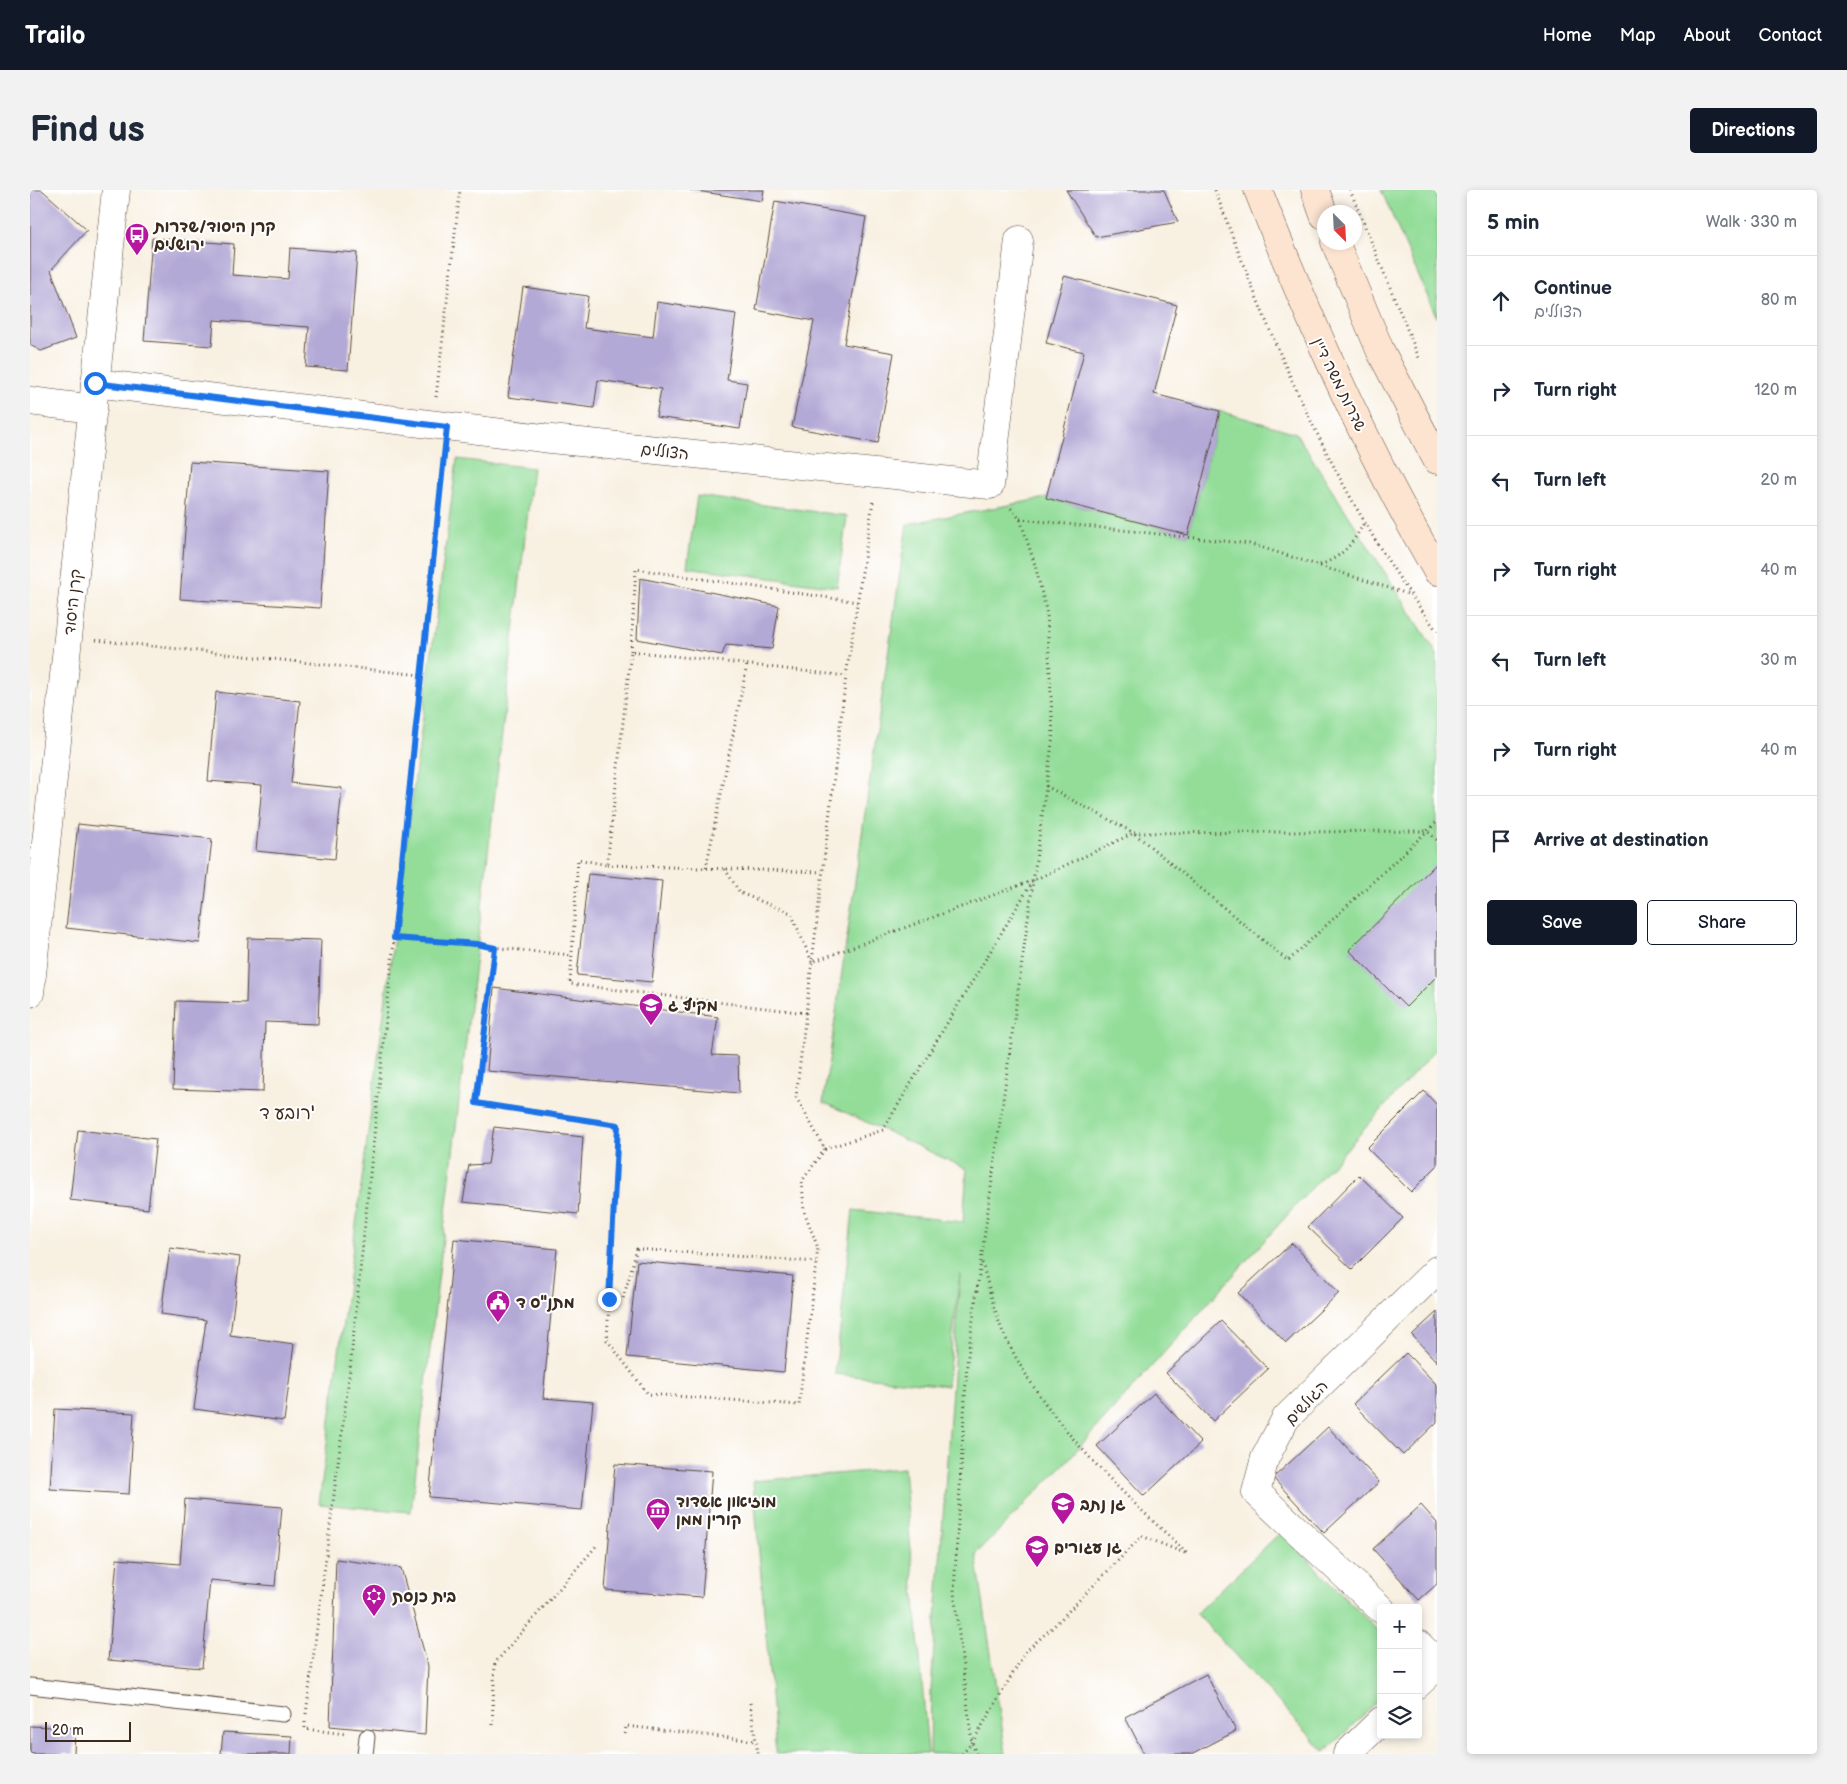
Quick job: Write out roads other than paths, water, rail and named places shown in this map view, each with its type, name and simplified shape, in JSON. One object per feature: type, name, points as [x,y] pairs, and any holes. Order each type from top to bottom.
[{"type":"main road","name":"שדרות משה דיין","points":[[1258,190],[1301,300],[1333,372],[1437,571]]},
{"type":"main road","points":[[1315,190],[1320,205]]},
{"type":"main road","points":[[1338,250],[1380,350],[1437,460]]},
{"type":"street","name":"קרן היסוד","points":[[30,993],[94,396],[118,197]]},
{"type":"street","name":"הצוללים","points":[[30,401],[94,396],[440,426],[990,485],[1019,240]]},
{"type":"street","name":"הגולשים","points":[[1377,1605],[1256,1492],[1265,1458],[1286,1418],[1437,1270]]},
{"type":"street","points":[[1422,1648],[1437,1662]]},
{"type":"street","points":[[1422,1680],[1437,1666]]},
{"type":"street","points":[[1347,1754],[1377,1725]]},
{"type":"lane","points":[[30,1686],[283,1714]]},
{"type":"lane","points":[[365,1754],[367,1737]]},
{"type":"place","name":"קרן היסוד/שדרות ירושלים","points":[[137,256]]},
{"type":"place","name":"מקיף ג","points":[[651,1026]]},
{"type":"place","name":"מתנ\"ס ד","points":[[498,1323]]},
{"type":"place","name":"גן נתב","points":[[1063,1525]]},
{"type":"place","name":"מוזיאון אשדוד קורין ממן","points":[[658,1531]]},
{"type":"place","name":"גן עגורים","points":[[1037,1568]]},
{"type":"place","name":"בית כנסת","points":[[374,1617]]},
{"type":"district","name":"רובע ד'","points":[[287,1113]]}]
